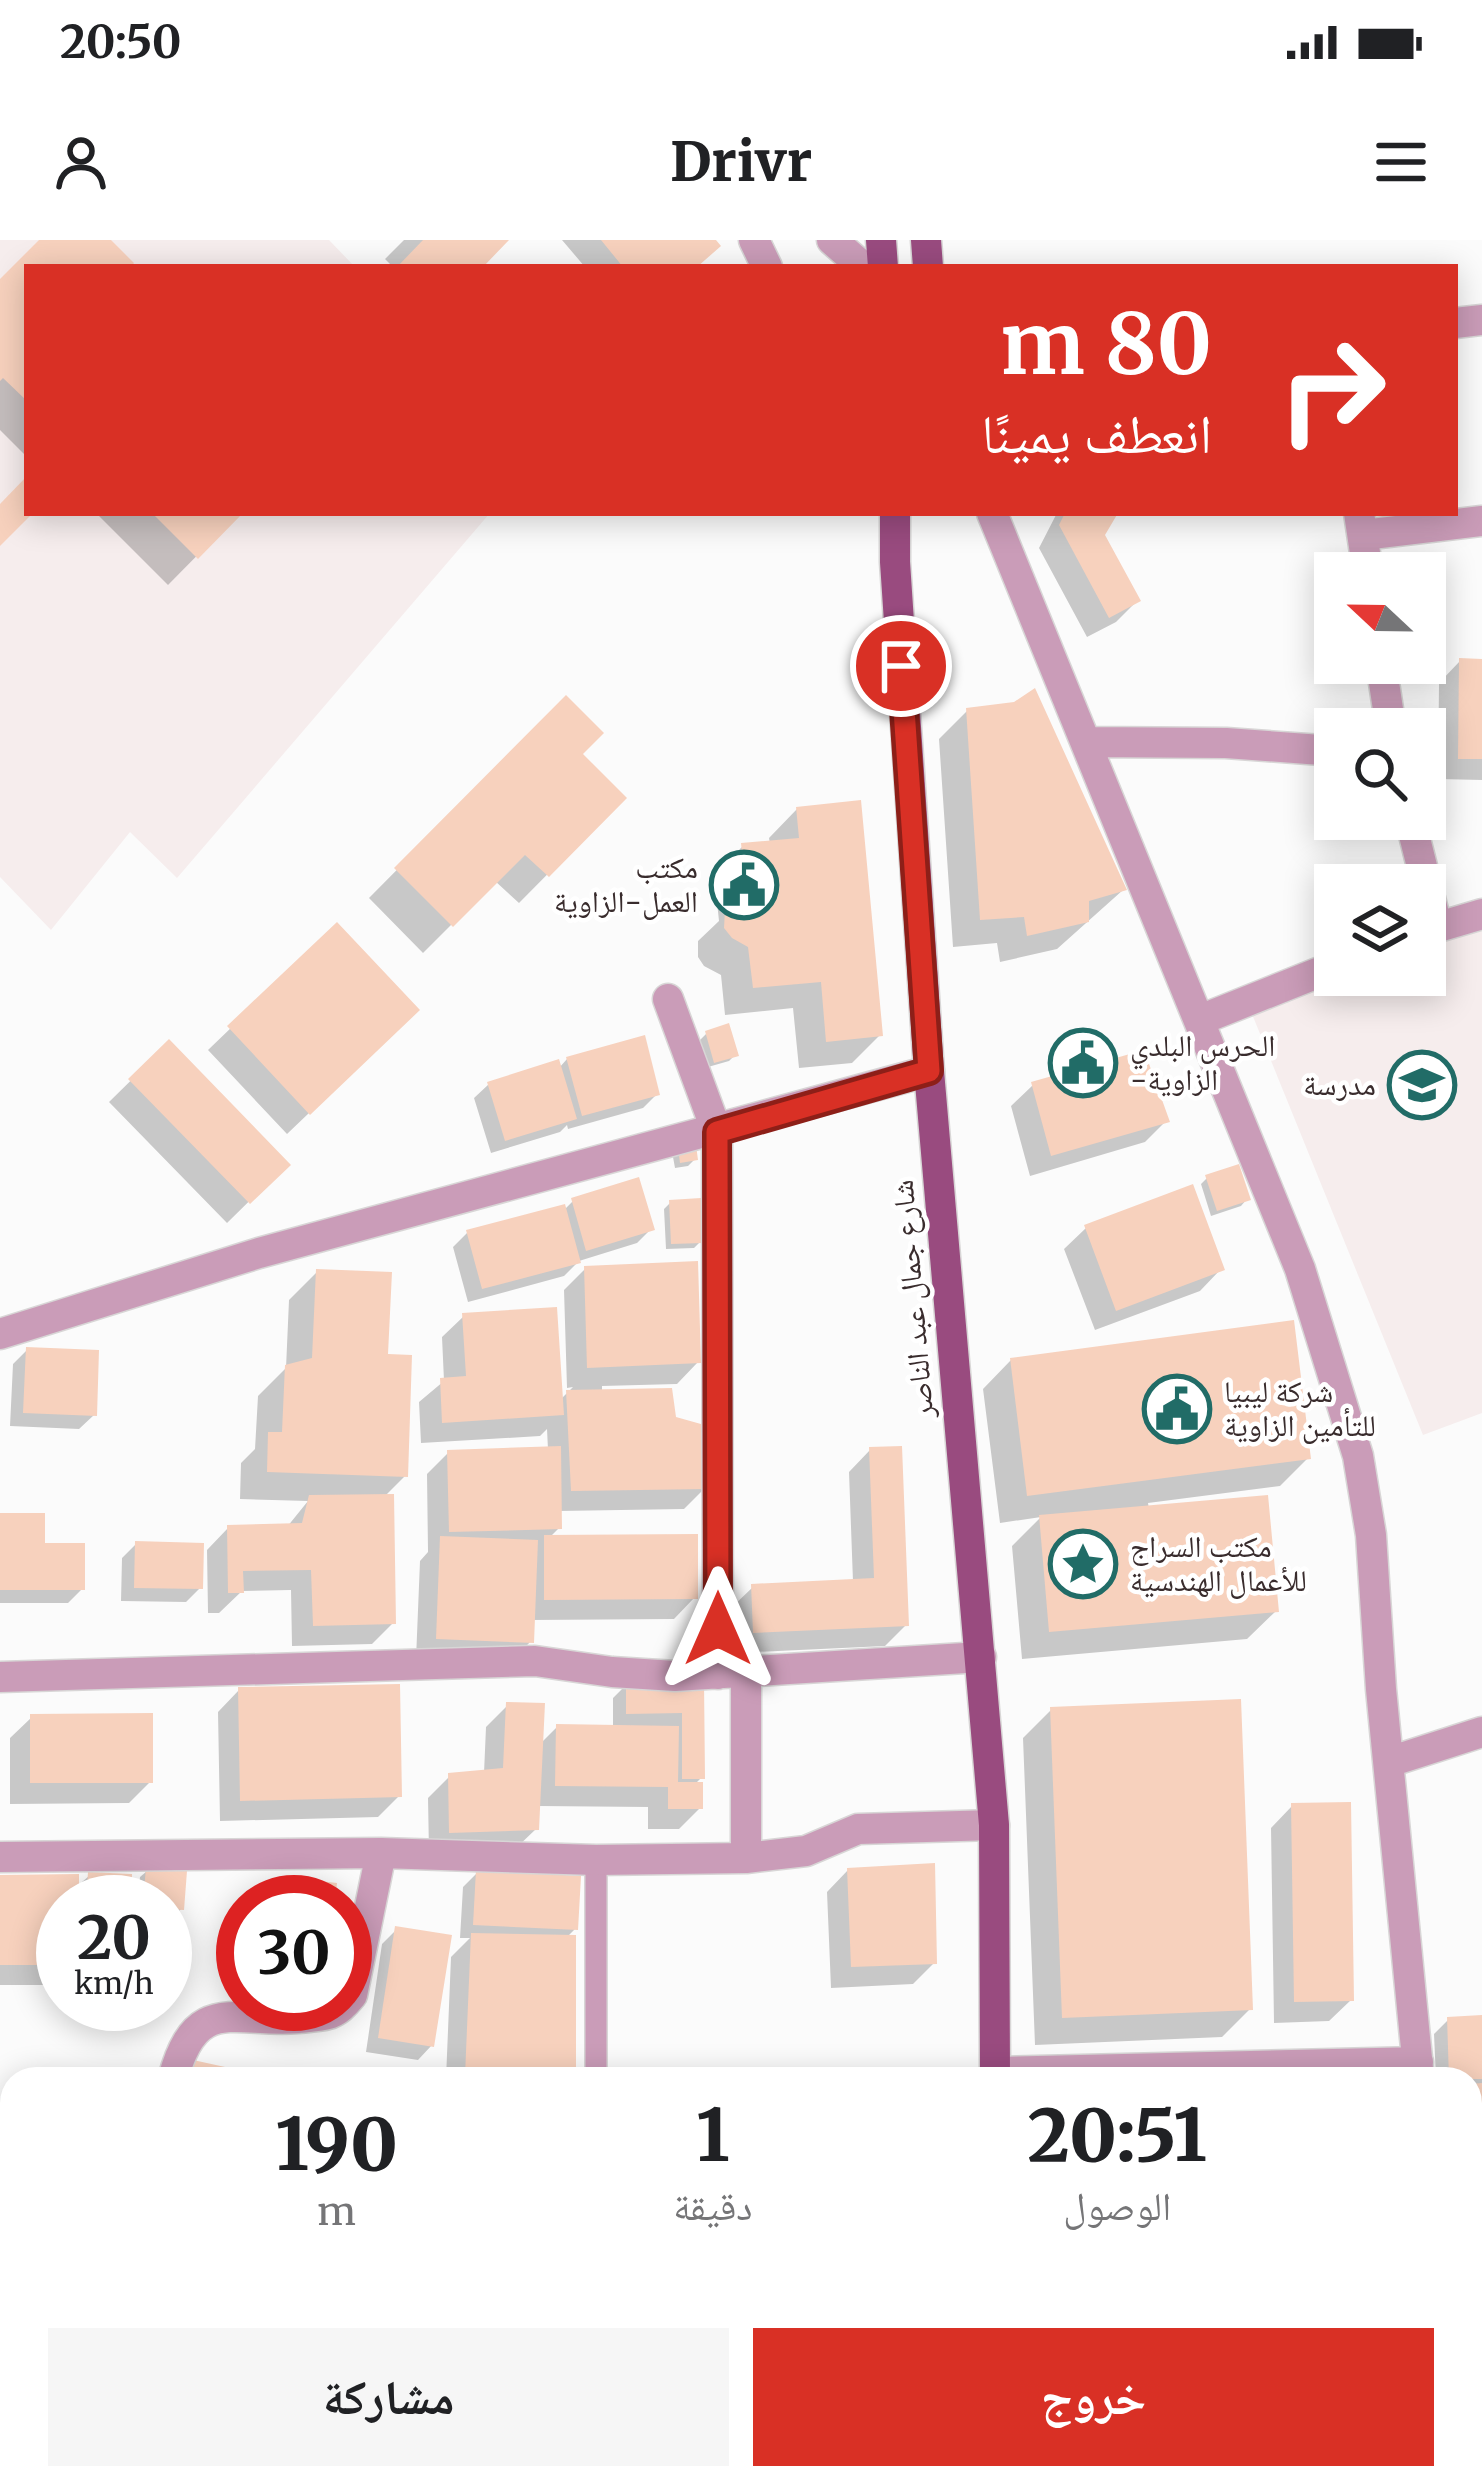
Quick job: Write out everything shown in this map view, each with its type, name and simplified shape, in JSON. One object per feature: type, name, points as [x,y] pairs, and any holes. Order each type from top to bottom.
[{"type":"main road","name":"شارع جمال عبد الناصر","points":[[895,516],[898,624],[929,1071],[994,1826],[995,2067]]},
{"type":"street","points":[[832,240],[860,264]]},
{"type":"street","points":[[993,516],[1300,1269],[1358,1456],[1371,1535],[1418,2067]]},
{"type":"street","points":[[1361,524],[1482,521]]},
{"type":"street","points":[[1088,742],[1314,749]]},
{"type":"street","points":[[1446,924],[1482,914]]},
{"type":"street","points":[[1200,1020],[1314,974]]},
{"type":"street","points":[[668,999],[717,1132],[732,1673],[746,1858]]},
{"type":"street","points":[[0,1334],[259,1253],[929,1071]]},
{"type":"street","points":[[0,1677],[535,1661],[612,1672],[732,1673],[981,1657]]},
{"type":"street","points":[[1388,1762],[1482,1732]]},
{"type":"street","points":[[0,1857],[381,1853],[596,1860],[746,1858],[806,1851],[858,1828],[994,1826]]},
{"type":"street","points":[[372,1897],[381,1853]]},
{"type":"street","points":[[175,2067],[195,2028],[216,2015]]},
{"type":"lane","points":[[596,1860],[596,2067]]},
{"type":"shaded area","points":[[0,240],[329,240],[352,264],[24,264],[24,516],[487,516],[177,878],[130,832],[51,930],[0,877]]},
{"type":"shaded area","points":[[1482,927],[1482,1413],[1423,1435],[1252,1014],[1314,990],[1314,996],[1446,996],[1446,940]]},
{"type":"building","points":[[39,240],[111,240],[134,263],[24,264],[24,398],[3,378],[0,381],[0,279]]},
{"type":"building","points":[[423,240],[509,240],[486,264],[400,264]]},
{"type":"building","points":[[601,240],[716,240],[721,246],[700,264],[621,264]]},
{"type":"building","points":[[24,479],[24,516],[30,516],[0,546],[0,504]]},
{"type":"building","points":[[155,516],[240,516],[198,559]]},
{"type":"building","points":[[1064,516],[1116,516],[1105,535],[1141,601],[1109,618],[1059,525]]},
{"type":"building","points":[[1459,658],[1482,659],[1482,759],[1458,759]]},
{"type":"building","points":[[1035,688],[1127,890],[1089,901],[1089,922],[1027,936],[1024,917],[980,920],[966,708],[1014,702]]},
{"type":"building","points":[[566,695],[604,733],[583,754],[627,798],[549,877],[525,855],[453,927],[394,868]]},
{"type":"building","points":[[861,800],[883,1036],[826,1042],[821,982],[753,988],[748,947],[724,928],[725,910],[746,893],[741,843],[799,838],[796,807]]},
{"type":"building","points":[[337,922],[420,1010],[310,1115],[227,1026]]},
{"type":"building","points":[[729,1023],[739,1056],[714,1063],[705,1031]]},
{"type":"building","points":[[645,1035],[660,1095],[582,1116],[566,1057]]},
{"type":"building","points":[[169,1039],[291,1165],[250,1204],[128,1079]]},
{"type":"building","points":[[1144,1050],[1170,1122],[1051,1156],[1031,1082]]},
{"type":"building","points":[[559,1059],[577,1119],[505,1141],[487,1082]]},
{"type":"building","points":[[696,1145],[698,1160],[680,1163],[678,1148]]},
{"type":"building","points":[[1239,1164],[1251,1200],[1217,1211],[1205,1175]]},
{"type":"building","points":[[639,1177],[655,1230],[586,1251],[571,1198]]},
{"type":"building","points":[[1193,1184],[1225,1270],[1116,1311],[1084,1225]]},
{"type":"building","points":[[701,1198],[703,1243],[671,1244],[669,1200]]},
{"type":"building","points":[[565,1204],[581,1263],[482,1289],[466,1230]]},
{"type":"building","points":[[698,1261],[701,1363],[587,1368],[584,1266]]},
{"type":"building","points":[[316,1269],[392,1272],[388,1354],[412,1355],[408,1477],[267,1472],[268,1432],[282,1432],[285,1365],[312,1358]]},
{"type":"building","points":[[557,1307],[564,1415],[442,1423],[440,1378],[466,1376],[462,1313]]},
{"type":"building","points":[[1294,1320],[1311,1459],[1027,1496],[1010,1358]]},
{"type":"building","points":[[26,1347],[99,1350],[97,1416],[23,1413]]},
{"type":"building","points":[[672,1388],[676,1417],[708,1426],[708,1489],[571,1491],[566,1390]]},
{"type":"building","points":[[561,1446],[562,1529],[449,1532],[447,1450]]},
{"type":"building","points":[[902,1446],[909,1626],[753,1633],[751,1584],[874,1578],[869,1447]]},
{"type":"building","points":[[394,1494],[396,1624],[313,1626],[311,1570],[243,1571],[244,1593],[228,1593],[227,1525],[302,1523],[309,1495]]},
{"type":"building","points":[[1268,1495],[1279,1612],[1049,1632],[1039,1515]]},
{"type":"building","points":[[0,1513],[45,1513],[45,1543],[85,1543],[85,1590],[0,1590]]},
{"type":"building","points":[[698,1534],[698,1599],[544,1600],[544,1535]]},
{"type":"building","points":[[440,1536],[538,1540],[534,1643],[436,1639]]},
{"type":"building","points":[[135,1541],[204,1543],[203,1589],[134,1588]]},
{"type":"building","points":[[626,1681],[704,1681],[705,1779],[682,1779],[682,1713],[626,1714]]},
{"type":"building","points":[[400,1684],[402,1797],[240,1801],[238,1687]]},
{"type":"building","points":[[1241,1699],[1253,2010],[1062,2018],[1050,1707]]},
{"type":"building","points":[[506,1702],[545,1703],[539,1830],[449,1833],[448,1773],[503,1768]]},
{"type":"building","points":[[153,1713],[153,1783],[30,1783],[30,1714]]},
{"type":"building","points":[[556,1724],[679,1726],[678,1782],[703,1782],[703,1809],[668,1809],[668,1787],[555,1786]]},
{"type":"building","points":[[1351,1802],[1354,2001],[1294,2002],[1291,1803]]},
{"type":"building","points":[[935,1863],[937,1964],[851,1967],[847,1868]]},
{"type":"building","points":[[146,1867],[187,1871],[187,1875],[145,1875]]},
{"type":"building","points":[[476,1870],[581,1876],[578,1930],[473,1925]]},
{"type":"building","points":[[79,1874],[36,1875],[36,1965],[0,1965],[0,1875]]},
{"type":"building","points":[[395,1926],[452,1935],[434,2047],[378,2038]]},
{"type":"building","points":[[471,1933],[576,1935],[576,2067],[465,2067]]},
{"type":"building","points":[[1482,2015],[1482,2067],[1449,2067],[1447,2017]]},
{"type":"building","points":[[193,2060],[225,2067],[192,2067]]},
{"type":"place","name":"مكتب العمل-الزاوية","points":[[744,885]]},
{"type":"place","name":"الحرس البلدي -الزاوية","points":[[1083,1063]]},
{"type":"place","name":"مدرسة","points":[[1422,1085]]},
{"type":"place","name":"شركة ليبيا للتأمين الزاوية","points":[[1177,1409]]},
{"type":"place","name":"مكتب السراج للأعمال الهندسية","points":[[1083,1564]]},
{"type":"route","points":[[718,1629],[717,1132],[929,1071],[901,666]]}]
